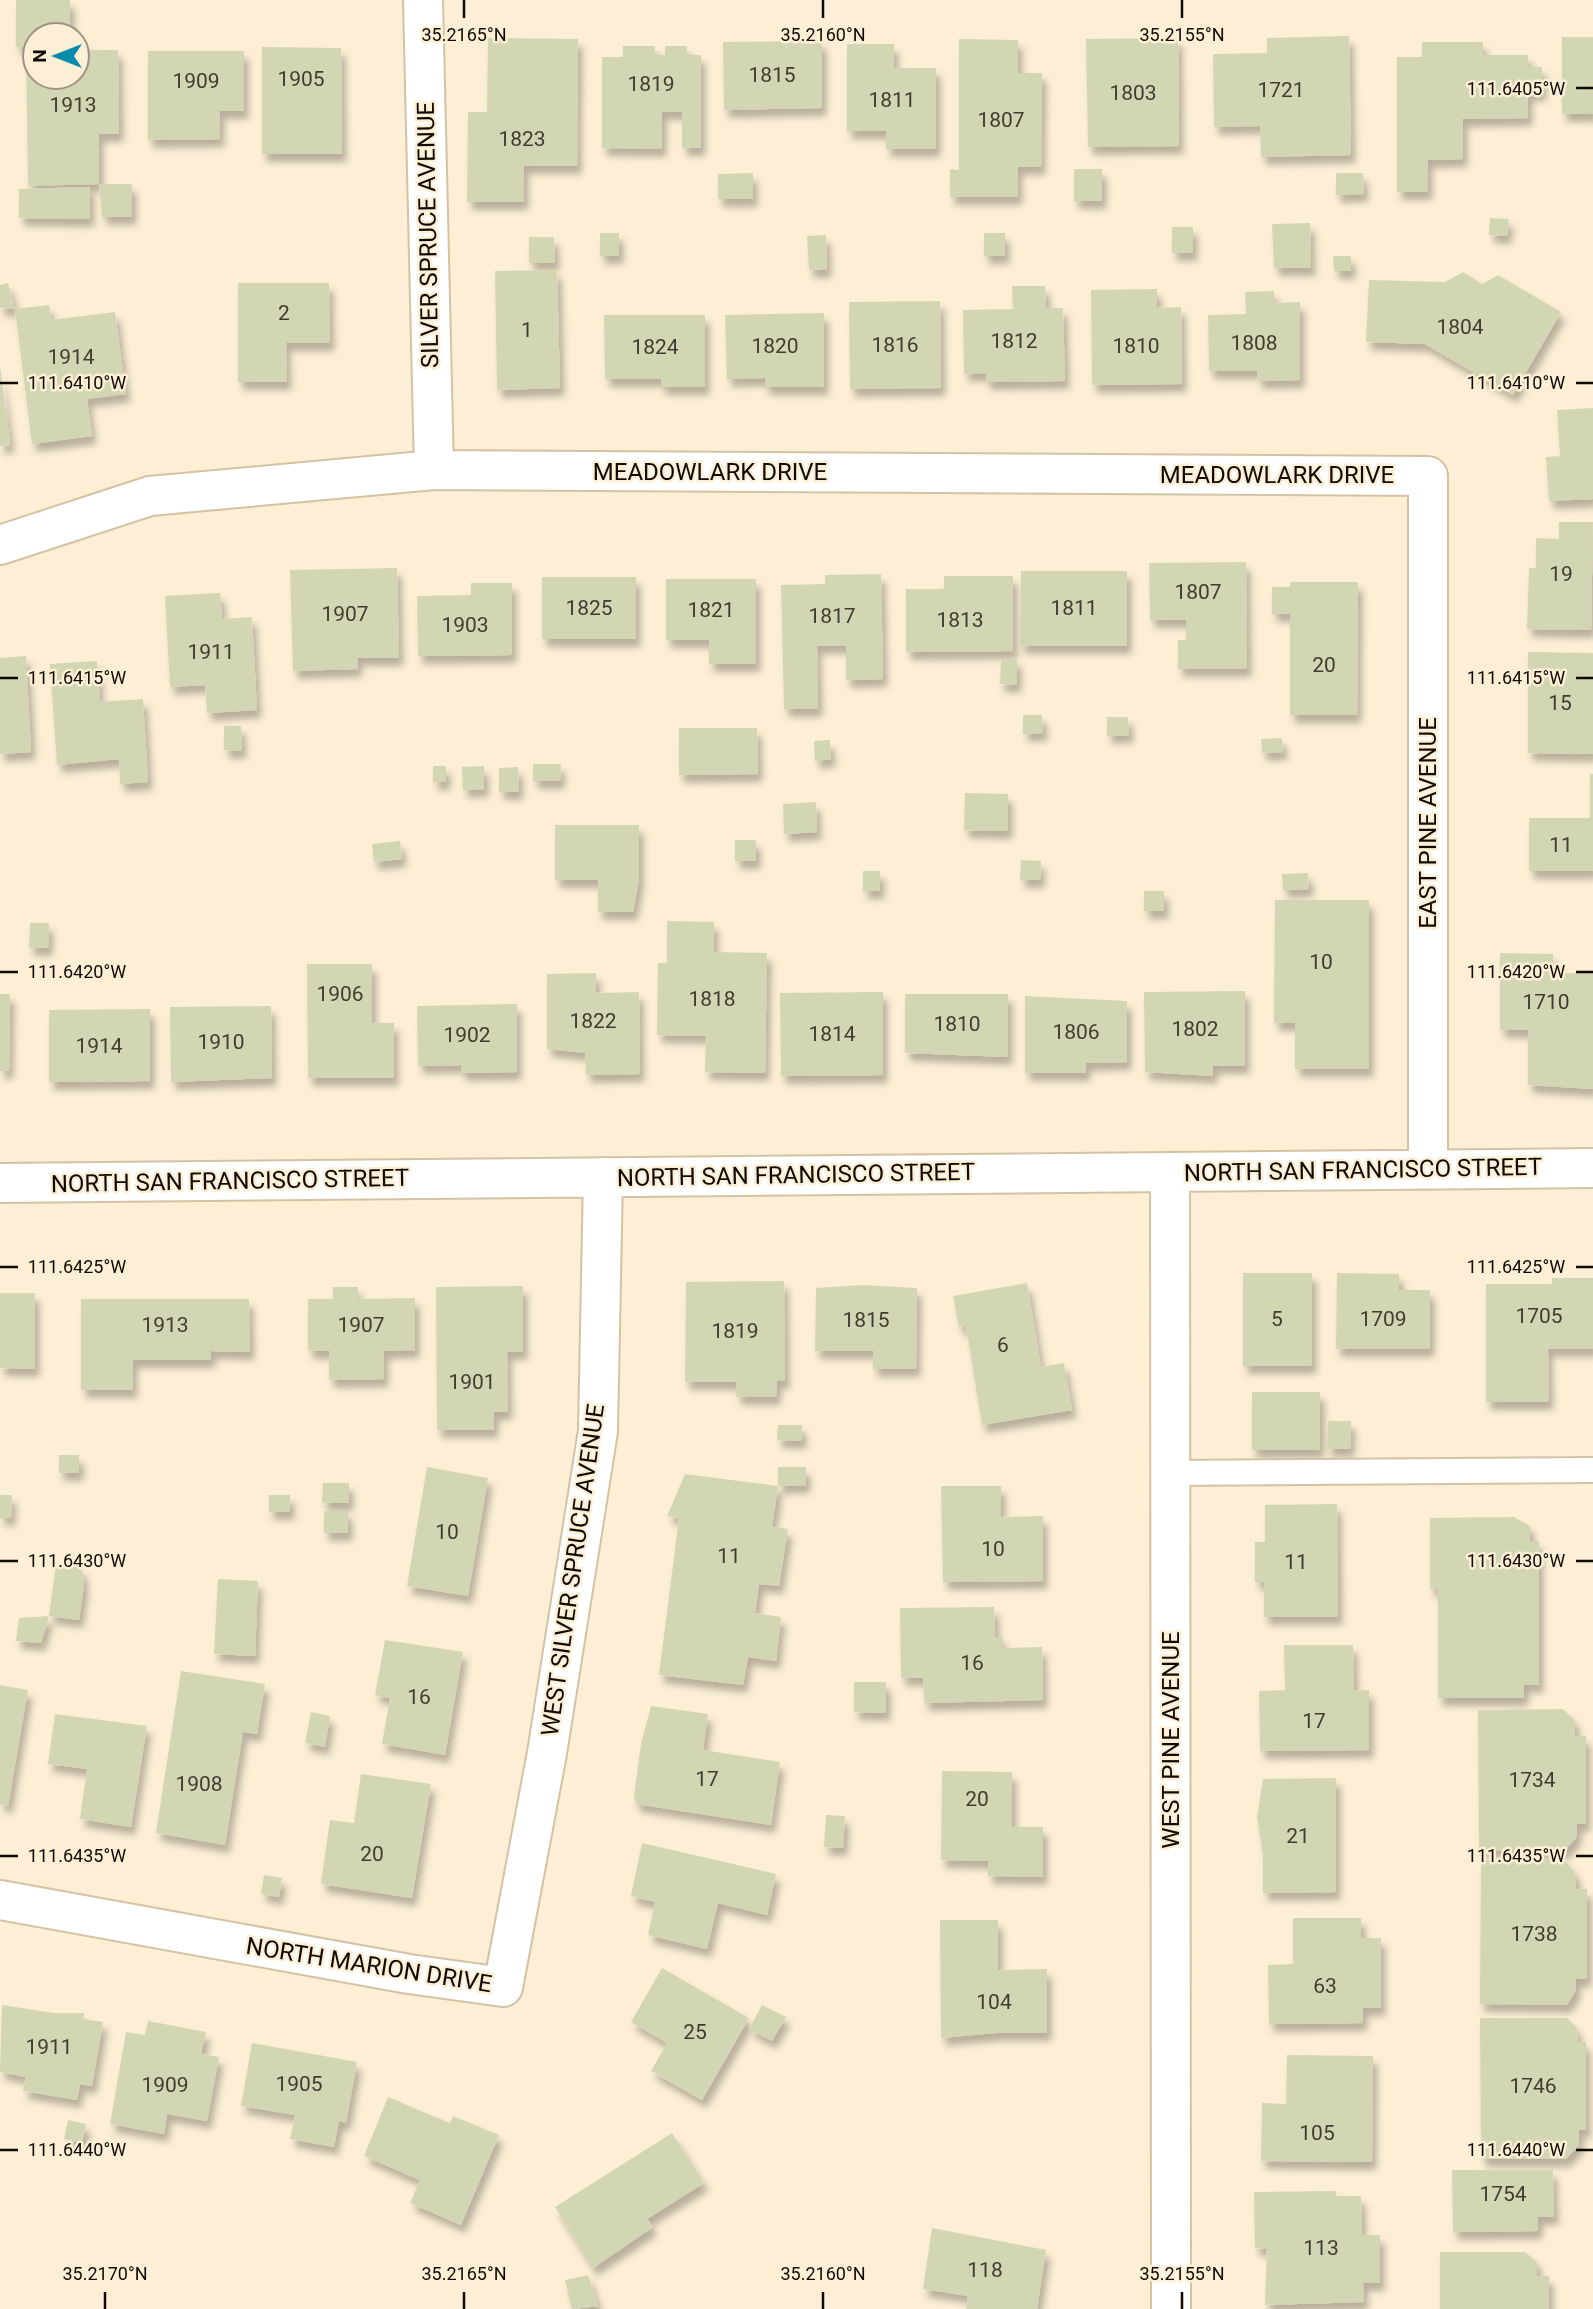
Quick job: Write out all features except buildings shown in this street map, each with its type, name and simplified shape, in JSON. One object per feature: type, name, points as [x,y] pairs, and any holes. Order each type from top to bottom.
[{"type":"street","name":"SILVER SPRUCE AVENUE","points":[[423,0],[434,470]]},
{"type":"street","name":"MEADOWLARK DRIVE","points":[[0,545],[150,495],[434,470],[1428,476]]},
{"type":"street","name":"EAST PINE AVENUE","points":[[1428,476],[1428,1169]]},
{"type":"street","name":"NORTH SAN FRANCISCO STREET","points":[[0,1183],[1593,1168]]},
{"type":"street","name":"WEST PINE AVENUE","points":[[1170,1172],[1171,2309]]},
{"type":"street","name":"WEST SILVER SPRUCE AVENUE","points":[[547,1753],[598,1431],[603,1177]]},
{"type":"street","name":"NORTH MARION DRIVE","points":[[0,1900],[409,1974],[503,1987],[547,1753]]},
{"type":"lane","points":[[1170,1473],[1593,1470]]}]
